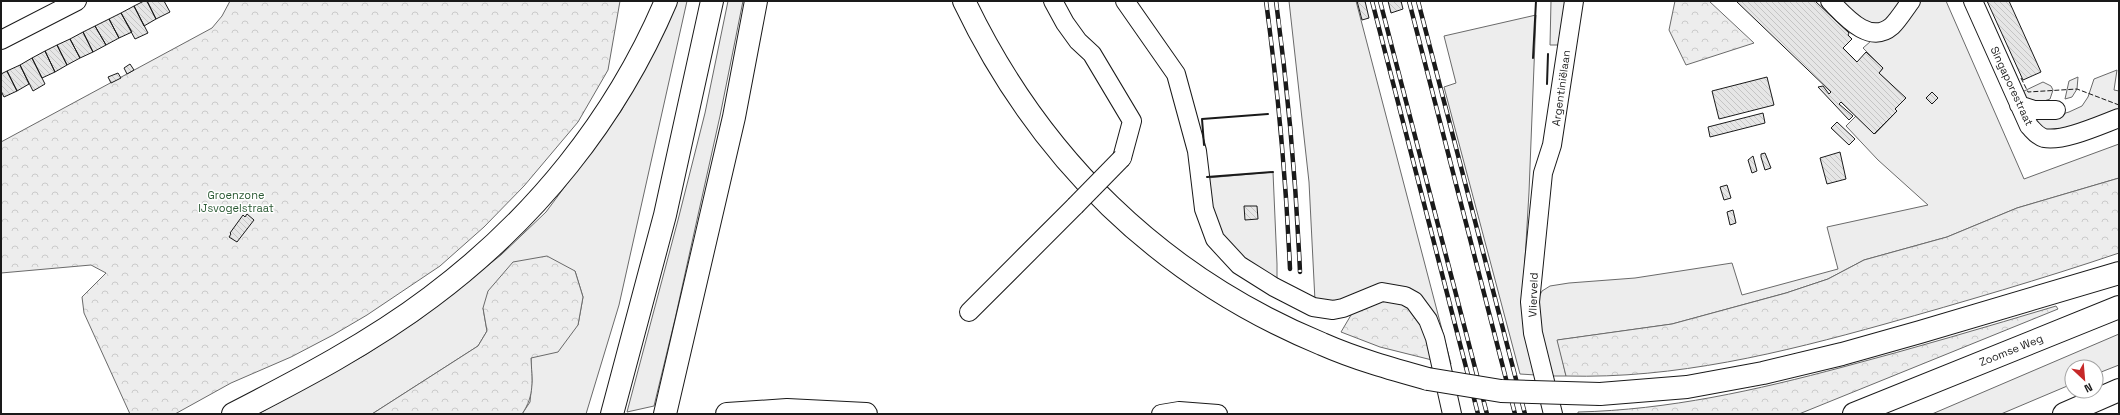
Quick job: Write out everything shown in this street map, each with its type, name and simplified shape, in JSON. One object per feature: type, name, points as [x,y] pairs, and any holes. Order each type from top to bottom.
[{"type":"highway","points":[[233,414],[336,358],[393,323],[462,273],[517,223],[562,173],[600,122],[643,49],[666,1]]},
{"type":"highway","points":[[612,414],[667,208],[712,1]]},
{"type":"highway","points":[[665,414],[734,117],[756,1]]},
{"type":"highway","points":[[964,1],[998,67],[1045,136],[1095,191],[1126,222],[1153,244],[1190,273],[1219,291],[1286,328],[1362,360],[1428,379],[1501,391],[1600,394],[1687,387],[1763,372],[1899,338],[2087,284],[2119,272]]},
{"type":"highway","name":"Zoomse Weg","points":[[1854,414],[2119,307]]},
{"type":"highway","points":[[2064,414],[2119,390]]},
{"type":"highway","points":[[738,413],[827,411],[866,414]]},
{"type":"street","points":[[1,40],[76,1]]},
{"type":"street","points":[[969,312],[1122,158],[1132,121],[1092,54],[1078,41],[1065,23],[1053,1]]},
{"type":"street","points":[[1125,1],[1176,74],[1197,151],[1204,209],[1215,239],[1244,268],[1279,290],[1313,307],[1333,310],[1343,308],[1382,292],[1405,296],[1414,301],[1428,320],[1435,338],[1452,414]]},
{"type":"street","name":"Argentiniëlaan","points":[[1543,173],[1552,145],[1574,1]]},
{"type":"street","points":[[1830,1],[1855,26],[1874,32],[1883,31],[1891,27],[1911,1]]},
{"type":"street","name":"Singaporestraat","points":[[1973,1],[2029,126],[2036,134],[2044,138],[2056,138],[2119,118]]},
{"type":"street","points":[[2020,105],[2034,110],[2056,110]]},
{"type":"street","name":"Vlierveld","points":[[1543,173],[1530,307],[1533,333],[1553,414]]},
{"type":"street","points":[[1161,414],[1179,411],[1218,414]]},
{"type":"shaded area","points":[[676,1],[687,1],[619,305],[586,414],[522,414],[530,402],[532,381],[531,358],[578,325],[583,297],[575,271],[483,308],[487,331],[478,346],[372,414],[258,414],[365,355],[420,319],[501,255],[546,212],[621,111],[645,68]]},
{"type":"shaded area","points":[[728,1],[743,1],[720,116],[654,406],[627,412],[705,113]]},
{"type":"shaded area","points":[[1289,1],[1356,1],[1451,364],[1343,303],[1315,301],[1309,182]]},
{"type":"shaded area","points":[[1551,1],[1566,1],[1558,45],[1550,45]]},
{"type":"shaded area","points":[[1837,1],[1903,1],[1884,22],[1877,24],[1865,23]]},
{"type":"shaded area","points":[[1921,1],[1946,1],[2024,179],[2119,144],[2119,178],[2017,208],[1947,237],[1864,260],[1828,279],[1786,293],[1672,324],[1558,340],[1566,376],[1550,376],[1542,345],[1536,303],[1542,291],[1550,286],[1569,283],[1635,278],[1732,263],[1742,295],[1838,269],[1827,227],[1928,205],[1878,160],[1846,126],[1856,116],[1875,134],[1897,111],[1895,109],[1905,98],[1879,73],[1883,68],[1863,48],[1871,41],[1897,33]]},
{"type":"shaded area","points":[[1536,15],[1524,277],[1536,375],[1520,374],[1444,87],[1456,83],[1444,36]]},
{"type":"shaded area","points":[[2117,70],[2114,90],[2119,91],[2119,110],[2068,128],[2047,130],[2036,124],[2033,117],[2045,119],[2069,112],[2082,106],[2088,97],[2094,79]]},
{"type":"shaded area","points":[[2078,77],[2077,89],[2072,97],[2065,99],[2069,81]]},
{"type":"shaded area","points":[[2043,82],[2051,86],[2053,90],[2050,99],[2038,103],[2025,98],[2022,92]]},
{"type":"shaded area","points":[[1273,172],[1277,281],[1248,262],[1214,225],[1207,178]]},
{"type":"shaded area","points":[[2119,334],[2119,365],[2104,371],[2104,359],[2064,359],[2064,387],[2001,414],[1932,414]]},
{"type":"green space","name":"Groenzone IJsvogelstraat","points":[[230,1],[620,1],[608,70],[578,122],[524,186],[484,227],[440,266],[367,315],[333,335],[291,357],[231,383],[175,414],[130,414],[84,313],[82,297],[106,273],[91,265],[1,273],[1,142],[212,28],[222,16]]},
{"type":"green space","points":[[1675,1],[1709,1],[1754,43],[1686,65],[1669,30]]},
{"type":"green space","points":[[2119,178],[2119,253],[1944,307],[1846,335],[1767,354],[1687,369],[1607,376],[1566,376],[1557,340],[1672,324],[1786,293],[1828,279],[1864,260],[1947,237],[2017,208]]},
{"type":"green space","points":[[547,256],[575,271],[583,297],[578,325],[558,352],[531,358],[531,394],[522,414],[372,414],[478,346],[487,331],[483,308],[488,291],[513,262]]},
{"type":"green space","points":[[1381,297],[1413,306],[1436,361],[1380,347],[1341,332],[1354,310]]},
{"type":"green space","points":[[2056,306],[2058,309],[1799,414],[1578,414],[1578,412],[1679,403],[1745,391],[1843,367],[1977,330]]},
{"type":"building","points":[[147,1],[156,19],[144,26],[134,6]]},
{"type":"building","points":[[147,1],[164,1],[170,12],[156,19]]},
{"type":"building","points":[[1357,1],[1365,1],[1369,18],[1362,20]]},
{"type":"building","points":[[1388,1],[1401,1],[1403,9],[1391,13]]},
{"type":"building","points":[[1736,1],[1815,1],[1849,33],[1848,35],[1852,39],[1843,48],[1857,62],[1866,52],[1883,68],[1879,73],[1906,98],[1895,109],[1897,111],[1874,134],[1841,102],[1839,104],[1853,116],[1849,120],[1818,87],[1823,86],[1829,94],[1831,92]]},
{"type":"building","points":[[1987,1],[2009,1],[2041,72],[2023,80]]},
{"type":"building","points":[[134,6],[148,33],[135,39],[121,13]]},
{"type":"building","points":[[121,13],[132,32],[119,38],[109,19]]},
{"type":"building","points":[[109,19],[119,38],[106,45],[95,26]]},
{"type":"building","points":[[95,26],[106,45],[93,52],[83,32]]},
{"type":"building","points":[[83,32],[93,52],[80,58],[70,39]]},
{"type":"building","points":[[70,39],[80,58],[67,65],[57,45]]},
{"type":"building","points":[[57,45],[67,65],[55,72],[45,51]]},
{"type":"building","points":[[45,51],[55,72],[42,78],[32,58]]},
{"type":"building","points":[[32,58],[45,84],[33,91],[20,65]]},
{"type":"building","points":[[130,64],[134,70],[127,74],[124,68]]},
{"type":"building","points":[[20,65],[29,84],[17,91],[7,71]]},
{"type":"building","points":[[7,71],[17,91],[4,97],[1,91],[1,74]]},
{"type":"building","points":[[118,73],[121,78],[111,83],[108,77]]},
{"type":"building","points":[[1767,77],[1774,105],[1719,119],[1712,91]]},
{"type":"building","points":[[1932,92],[1938,98],[1932,104],[1926,98]]},
{"type":"building","points":[[1763,113],[1765,123],[1710,137],[1708,127]]},
{"type":"building","points":[[1837,122],[1855,139],[1849,145],[1831,128]]},
{"type":"building","points":[[1840,152],[1846,179],[1827,184],[1820,158]]},
{"type":"building","points":[[1765,153],[1771,168],[1765,170],[1761,154]]},
{"type":"building","points":[[1753,156],[1757,171],[1752,173],[1748,160]]},
{"type":"building","points":[[1727,185],[1731,198],[1724,200],[1720,187]]},
{"type":"building","points":[[1244,206],[1257,206],[1258,219],[1245,220]]},
{"type":"building","points":[[1733,210],[1736,223],[1730,225],[1727,212]]},
{"type":"building","points":[[247,214],[254,220],[237,242],[229,237],[231,234],[230,233],[243,215],[245,217]]},
{"type":"railway","points":[[1266,1],[1281,135],[1290,269]]},
{"type":"railway","points":[[1276,1],[1291,136],[1300,272]]},
{"type":"railway","points":[[1372,1],[1478,414]]},
{"type":"railway","points":[[1380,1],[1487,414]]},
{"type":"railway","points":[[1409,1],[1515,414]]},
{"type":"railway","points":[[1418,1],[1525,414]]},
{"type":"fence","points":[[2021,78],[2028,92],[2077,89],[2119,105]]},
{"type":"wall","points":[[1533,58],[1536,1]]},
{"type":"wall","points":[[1547,84],[1548,54]]},
{"type":"wall","points":[[1204,145],[1202,119],[1268,114]]},
{"type":"wall","points":[[1207,177],[1273,172]]}]
